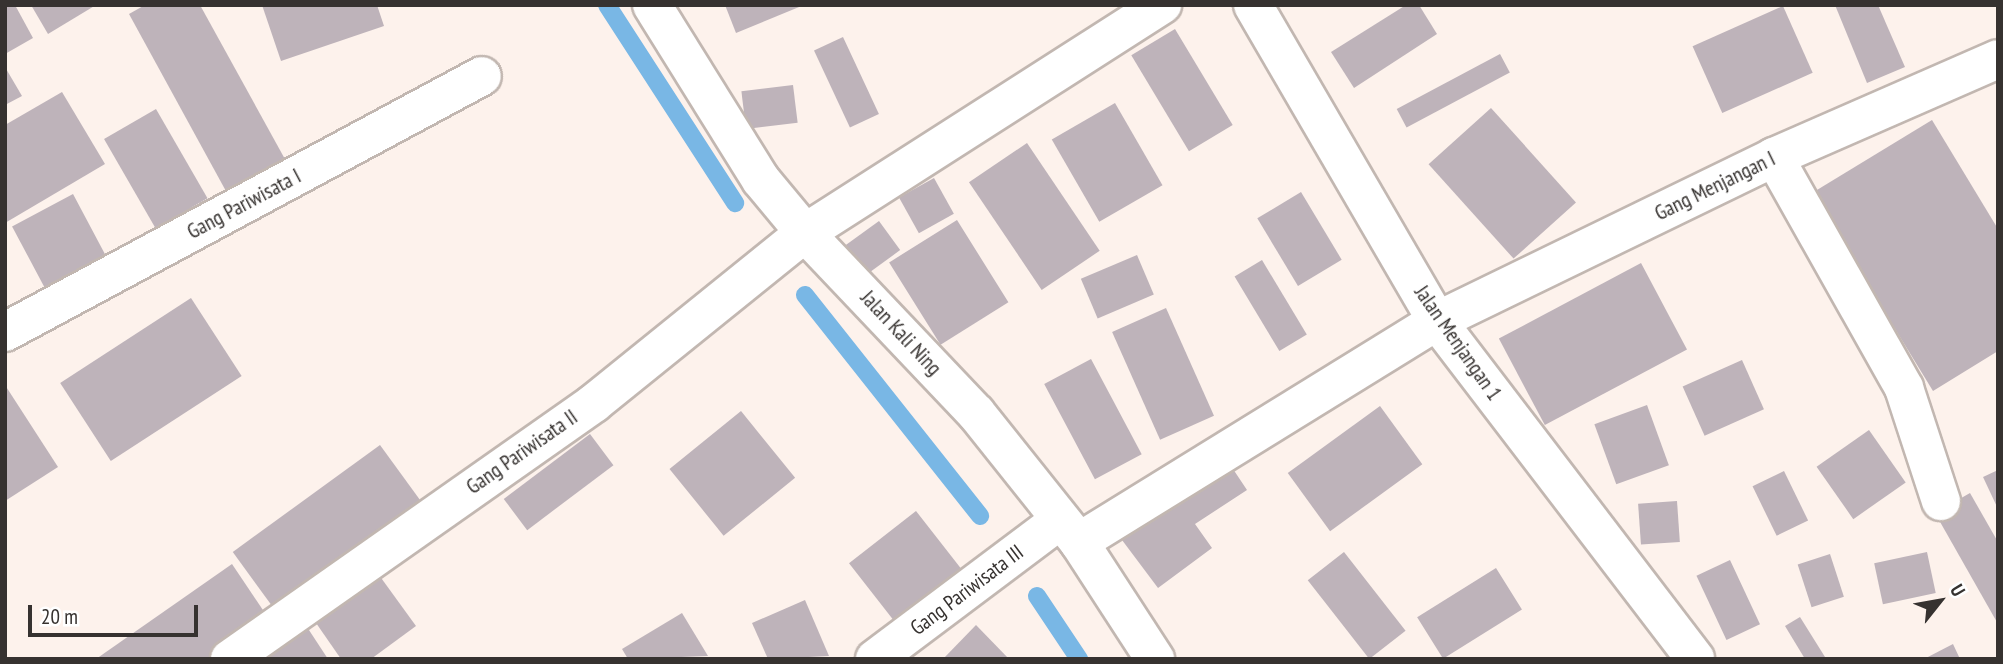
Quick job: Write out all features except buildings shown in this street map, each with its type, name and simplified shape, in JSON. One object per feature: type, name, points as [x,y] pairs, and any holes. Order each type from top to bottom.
[{"type":"street","name":"Jalan Kali Ning","points":[[652,5],[761,180],[805,233],[976,412],[1069,531],[1155,659]]},
{"type":"street","name":"Gang Pariwisata II","points":[[230,659],[594,403],[805,233],[1162,5]]},
{"type":"street","name":"Jalan Menjangan 1","points":[[1253,5],[1437,321],[1695,659]]},
{"type":"street","name":"Gang Menjangan I","points":[[1069,531],[1437,321],[1774,157],[1998,59]]},
{"type":"street","name":"Gang Pariwisata I","points":[[5,332],[482,76]]},
{"type":"street","points":[[1774,157],[1904,388],[1941,501]]},
{"type":"street","name":"Gang Pariwisata III","points":[[875,659],[1069,531]]},
{"type":"waterway","points":[[607,5],[735,203]]},
{"type":"waterway","points":[[805,295],[980,516]]},
{"type":"waterway","points":[[1037,596],[1079,659]]}]
